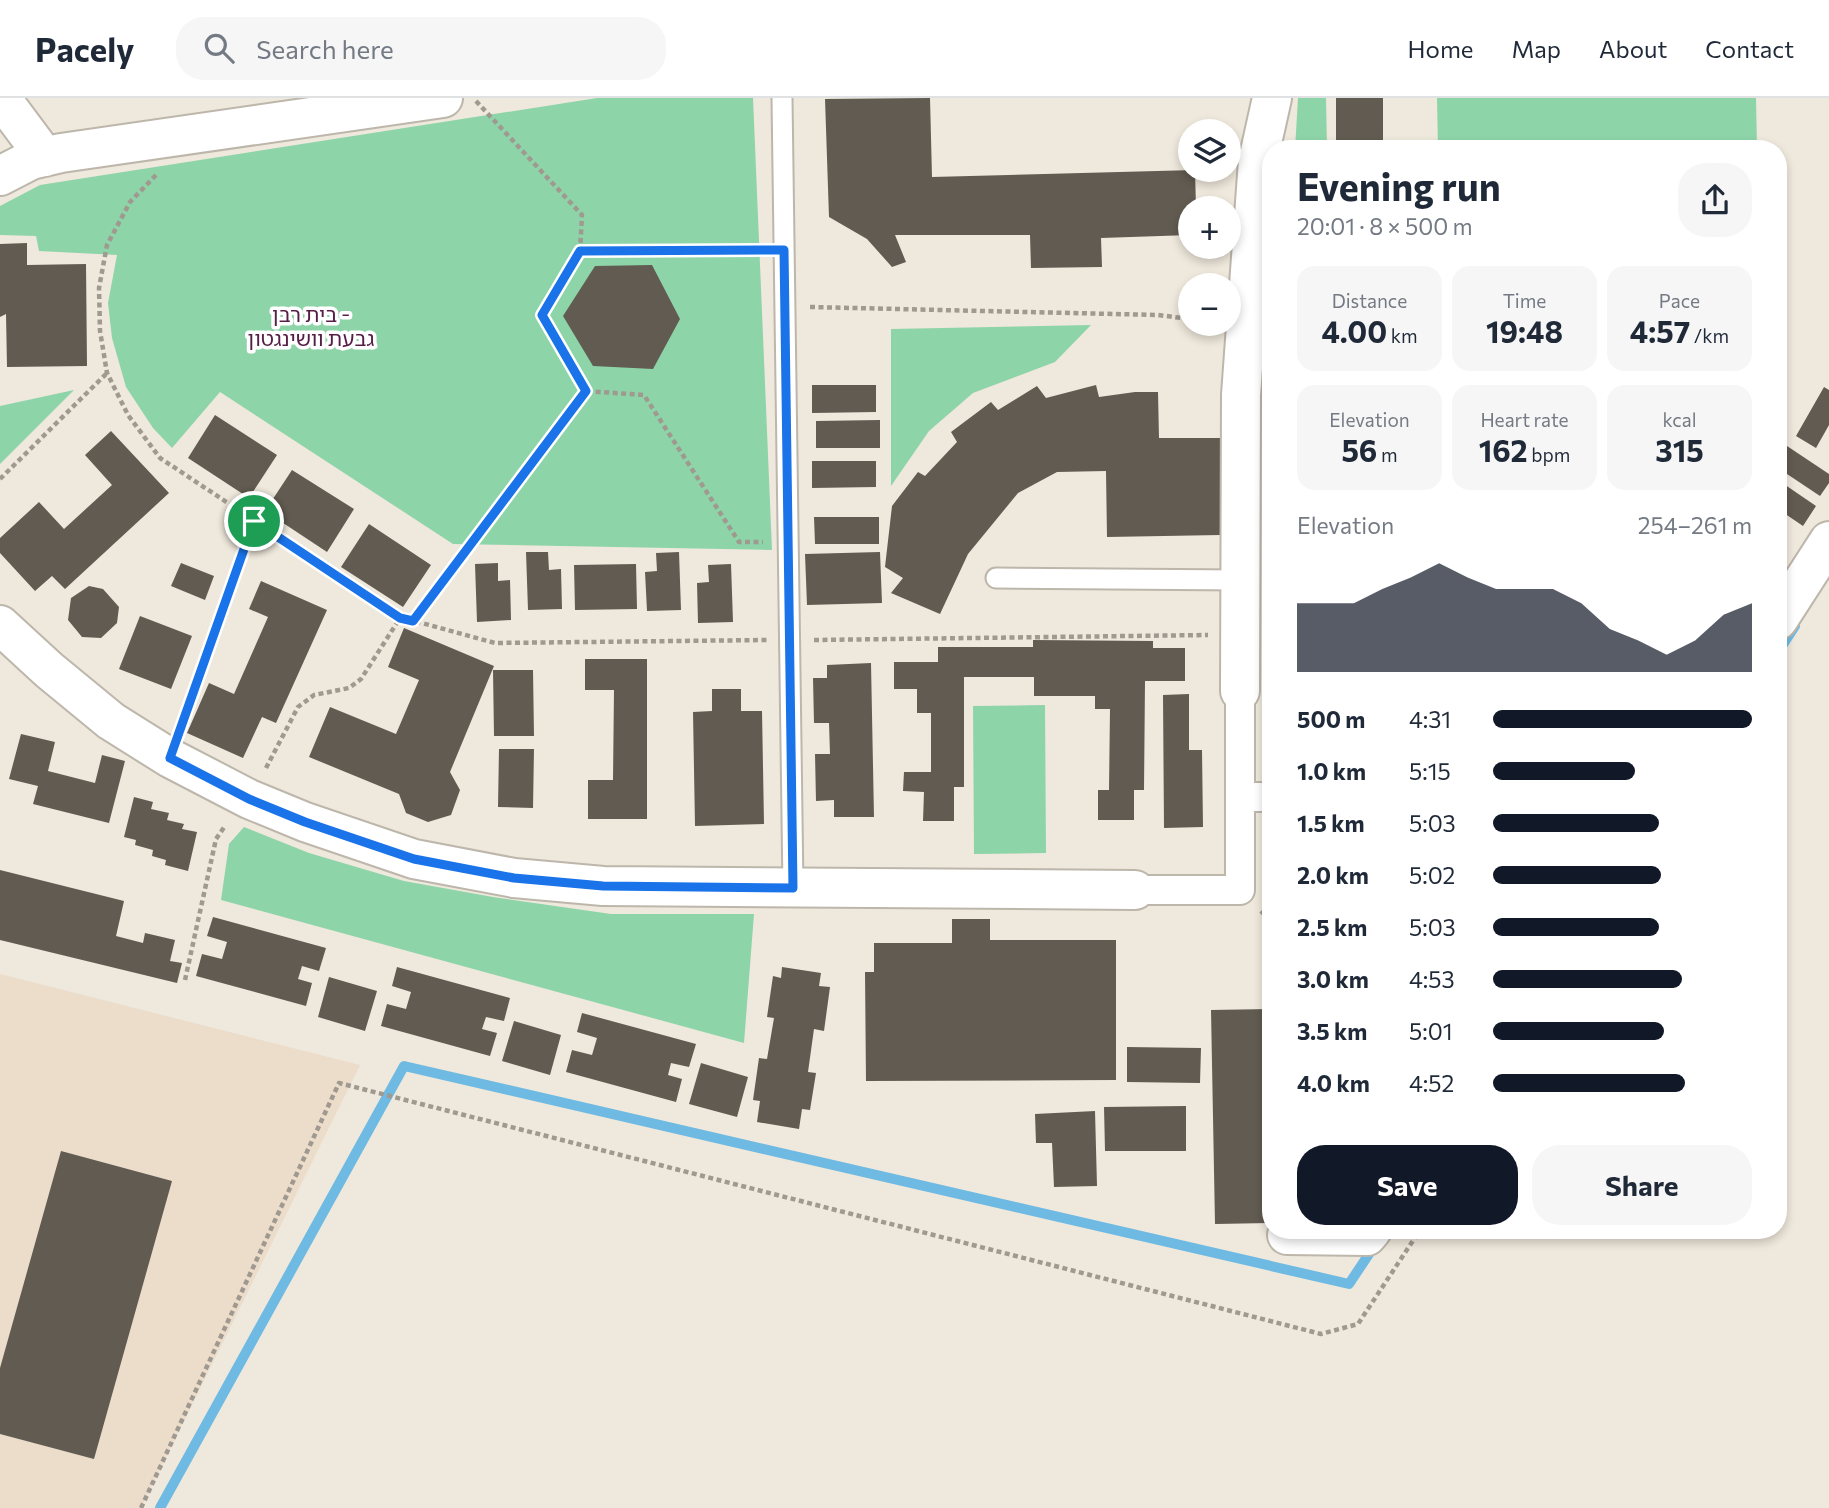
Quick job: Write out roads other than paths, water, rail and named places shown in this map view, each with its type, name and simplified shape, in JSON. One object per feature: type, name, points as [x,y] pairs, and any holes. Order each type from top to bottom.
[{"type":"street","points":[[1,98],[46,157]]},
{"type":"street","points":[[2,171],[46,157],[443,98]]},
{"type":"street","points":[[1246,98],[1258,161]]},
{"type":"street","points":[[1263,140],[1272,98]]},
{"type":"street","points":[[0,625],[111,721],[170,758],[249,799],[305,822],[414,859],[514,878],[603,886],[1240,890],[1241,395],[1258,161],[1262,143]]},
{"type":"street","points":[[1787,606],[1829,541]]},
{"type":"street","points":[[1240,797],[1262,797]]},
{"type":"lane","points":[[782,98],[793,888]]},
{"type":"lane","points":[[996,578],[1240,580]]},
{"type":"waterway","points":[[1787,638],[1795,626]]},
{"type":"waterway","points":[[160,1508],[404,1066],[1349,1284],[1375,1245]]},
{"type":"district","name":"בית רבן - גבעת וושינגטון","points":[[311,325]]}]
